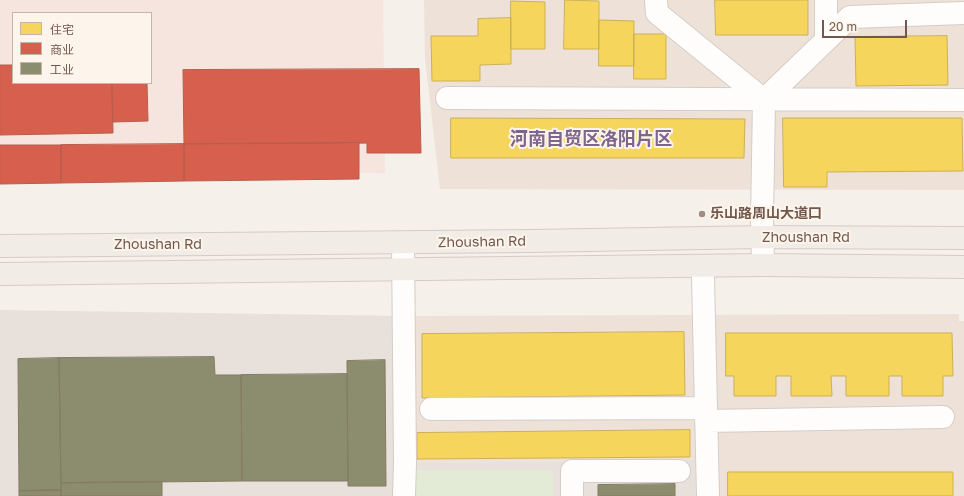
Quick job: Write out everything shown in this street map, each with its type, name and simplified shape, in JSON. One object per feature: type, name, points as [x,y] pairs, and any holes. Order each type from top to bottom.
[{"type":"main road","name":"Zhoushan Rd","points":[[0,246],[404,243],[763,237],[964,238]]},
{"type":"main road","name":"Zhoushan Rd","points":[[0,274],[764,265],[964,267]]},
{"type":"lane","points":[[656,0],[657,13],[764,100]]},
{"type":"lane","points":[[826,0],[826,40]]},
{"type":"lane","points":[[764,265],[762,219],[764,100],[850,17],[964,13]]},
{"type":"lane","points":[[447,98],[964,100]]},
{"type":"lane","points":[[404,243],[404,496]]},
{"type":"lane","points":[[701,266],[703,277],[708,496]]},
{"type":"lane","points":[[431,409],[943,417]]},
{"type":"lane","points":[[572,496],[572,472],[679,471]]},
{"type":"shaded area","points":[[0,0],[383,0],[385,173],[0,171]]},
{"type":"shaded area","points":[[424,0],[964,0],[964,190],[440,189],[425,58]]},
{"type":"shaded area","points":[[0,310],[404,316],[405,463],[695,460],[695,496],[0,496]]},
{"type":"shaded area","points":[[959,314],[959,321],[964,321],[964,496],[695,496],[694,460],[405,463],[404,316]]},
{"type":"green space","points":[[416,470],[553,470],[553,496],[416,496]]},
{"type":"building: 住宅","points":[[565,0],[599,1],[599,49],[564,49]]},
{"type":"building: 住宅","points":[[715,0],[808,0],[808,35],[716,35]]},
{"type":"building: 住宅","points":[[511,1],[545,2],[545,49],[511,49]]},
{"type":"building: 住宅","points":[[511,18],[511,64],[480,65],[480,81],[432,81],[431,36],[478,36],[478,19]]},
{"type":"building: 住宅","points":[[599,20],[634,21],[634,66],[599,66]]},
{"type":"building: 住宅","points":[[634,34],[666,34],[666,79],[634,79]]},
{"type":"building: 住宅","points":[[947,36],[948,85],[856,86],[855,37]]},
{"type":"building: 住宅","points":[[451,118],[745,119],[744,158],[451,158]]},
{"type":"building: 住宅","points":[[783,118],[962,118],[963,171],[827,172],[827,187],[784,187]]},
{"type":"building: 住宅","points":[[684,332],[685,395],[422,398],[422,334]]},
{"type":"building: 住宅","points":[[726,333],[952,333],[953,376],[943,376],[943,396],[902,396],[902,376],[889,376],[889,396],[846,396],[846,376],[831,376],[832,396],[791,396],[791,376],[776,376],[776,396],[734,396],[734,376],[726,376]]},
{"type":"building: 住宅","points":[[690,430],[690,457],[417,459],[417,433]]},
{"type":"building: 住宅","points":[[728,472],[953,472],[953,496],[728,496]]},
{"type":"building: 商业","points":[[0,65],[12,65],[12,84],[112,84],[113,133],[0,135]]},
{"type":"building: 商业","points":[[419,69],[421,153],[367,153],[367,143],[184,144],[183,70]]},
{"type":"building: 商业","points":[[112,84],[147,84],[148,121],[113,122]]},
{"type":"building: 商业","points":[[359,143],[359,179],[184,181],[184,144]]},
{"type":"building: 商业","points":[[184,144],[184,181],[61,183],[61,145]]},
{"type":"building: 商业","points":[[0,145],[61,145],[61,183],[0,184]]},
{"type":"building: 工业","points":[[214,357],[215,375],[241,375],[242,481],[61,483],[59,358]]},
{"type":"building: 工业","points":[[59,358],[61,490],[19,491],[18,359]]},
{"type":"building: 工业","points":[[385,360],[386,486],[348,486],[347,361]]},
{"type":"building: 工业","points":[[347,374],[348,481],[242,481],[241,375]]},
{"type":"building: 工业","points":[[162,482],[162,496],[61,496],[61,483]]},
{"type":"building: 工业","points":[[675,484],[675,496],[598,496],[598,485]]},
{"type":"building: 工业","points":[[61,490],[61,496],[19,496],[19,491]]},
{"type":"place","name":"乐山路周山大道口","points":[[702,214]]},
{"type":"district","name":"河南自贸区洛阳片区","points":[[591,139]]}]
